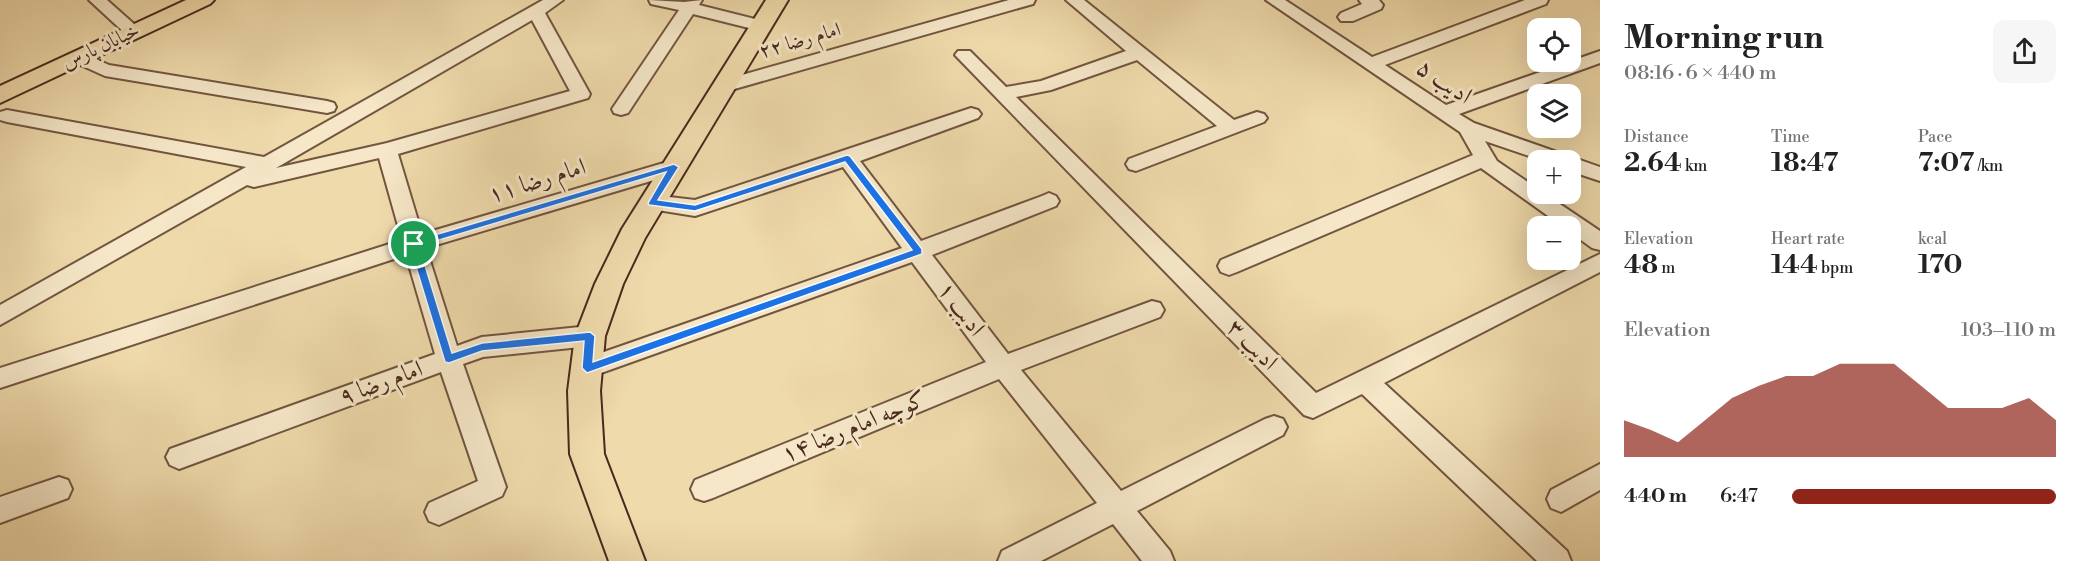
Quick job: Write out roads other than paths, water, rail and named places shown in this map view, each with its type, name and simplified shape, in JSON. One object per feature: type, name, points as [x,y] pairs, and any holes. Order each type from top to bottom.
[{"type":"main road","name":"خیابان پارس","points":[[2,100],[80,58],[203,0]]},
{"type":"main road","points":[[627,561],[587,454],[584,392],[590,336],[623,255],[652,203],[777,0]]},
{"type":"street","points":[[97,0],[134,32]]},
{"type":"street","points":[[1,314],[555,0]]},
{"type":"street","points":[[657,0],[692,4],[761,26]]},
{"type":"street","name":"امام رضا ۲۲","points":[[724,86],[1027,0]]},
{"type":"street","points":[[1074,0],[1232,128]]},
{"type":"street","name":"ادیب ۵","points":[[1274,0],[1467,128],[1490,166],[1600,242]]},
{"type":"street","points":[[1371,64],[1540,0]]},
{"type":"street","points":[[1347,17],[1378,2]]},
{"type":"street","points":[[621,109],[692,4]]},
{"type":"street","points":[[229,186],[387,150],[581,94],[535,11]]},
{"type":"street","points":[[1003,93],[1044,86],[1139,53]]},
{"type":"street","name":"ادیب ۳","points":[[964,55],[1313,407],[1365,381]]},
{"type":"street","points":[[1445,112],[1600,57]]},
{"type":"street","points":[[80,58],[105,70],[327,108]]},
{"type":"street","points":[[1582,63],[1600,74]]},
{"type":"street","points":[[2,100],[267,164]]},
{"type":"street","points":[[652,203],[695,208],[971,114]]},
{"type":"street","points":[[1136,164],[1257,118]]},
{"type":"street","points":[[1467,128],[1532,150]]},
{"type":"street","points":[[387,150],[449,359],[493,487],[439,512]]},
{"type":"street","name":"ادیب ۱","points":[[847,158],[1003,366],[1160,561]]},
{"type":"street","points":[[1228,266],[1485,158]]},
{"type":"street","name":"امام رضا ۱۱","points":[[0,378],[414,244],[674,167]]},
{"type":"street","points":[[1581,168],[1600,174]]},
{"type":"street","points":[[587,368],[918,251],[1049,201]]},
{"type":"street","points":[[1557,561],[1365,381],[1600,262]]},
{"type":"street","name":"کوچه امام رضا ۱۴","points":[[704,489],[1003,366],[1152,310]]},
{"type":"street","name":"امام رضا ۹","points":[[179,457],[482,347],[590,336]]},
{"type":"street","points":[[1012,561],[1274,427]]},
{"type":"street","points":[[1561,498],[1600,476]]},
{"type":"street","points":[[0,510],[59,489]]}]
